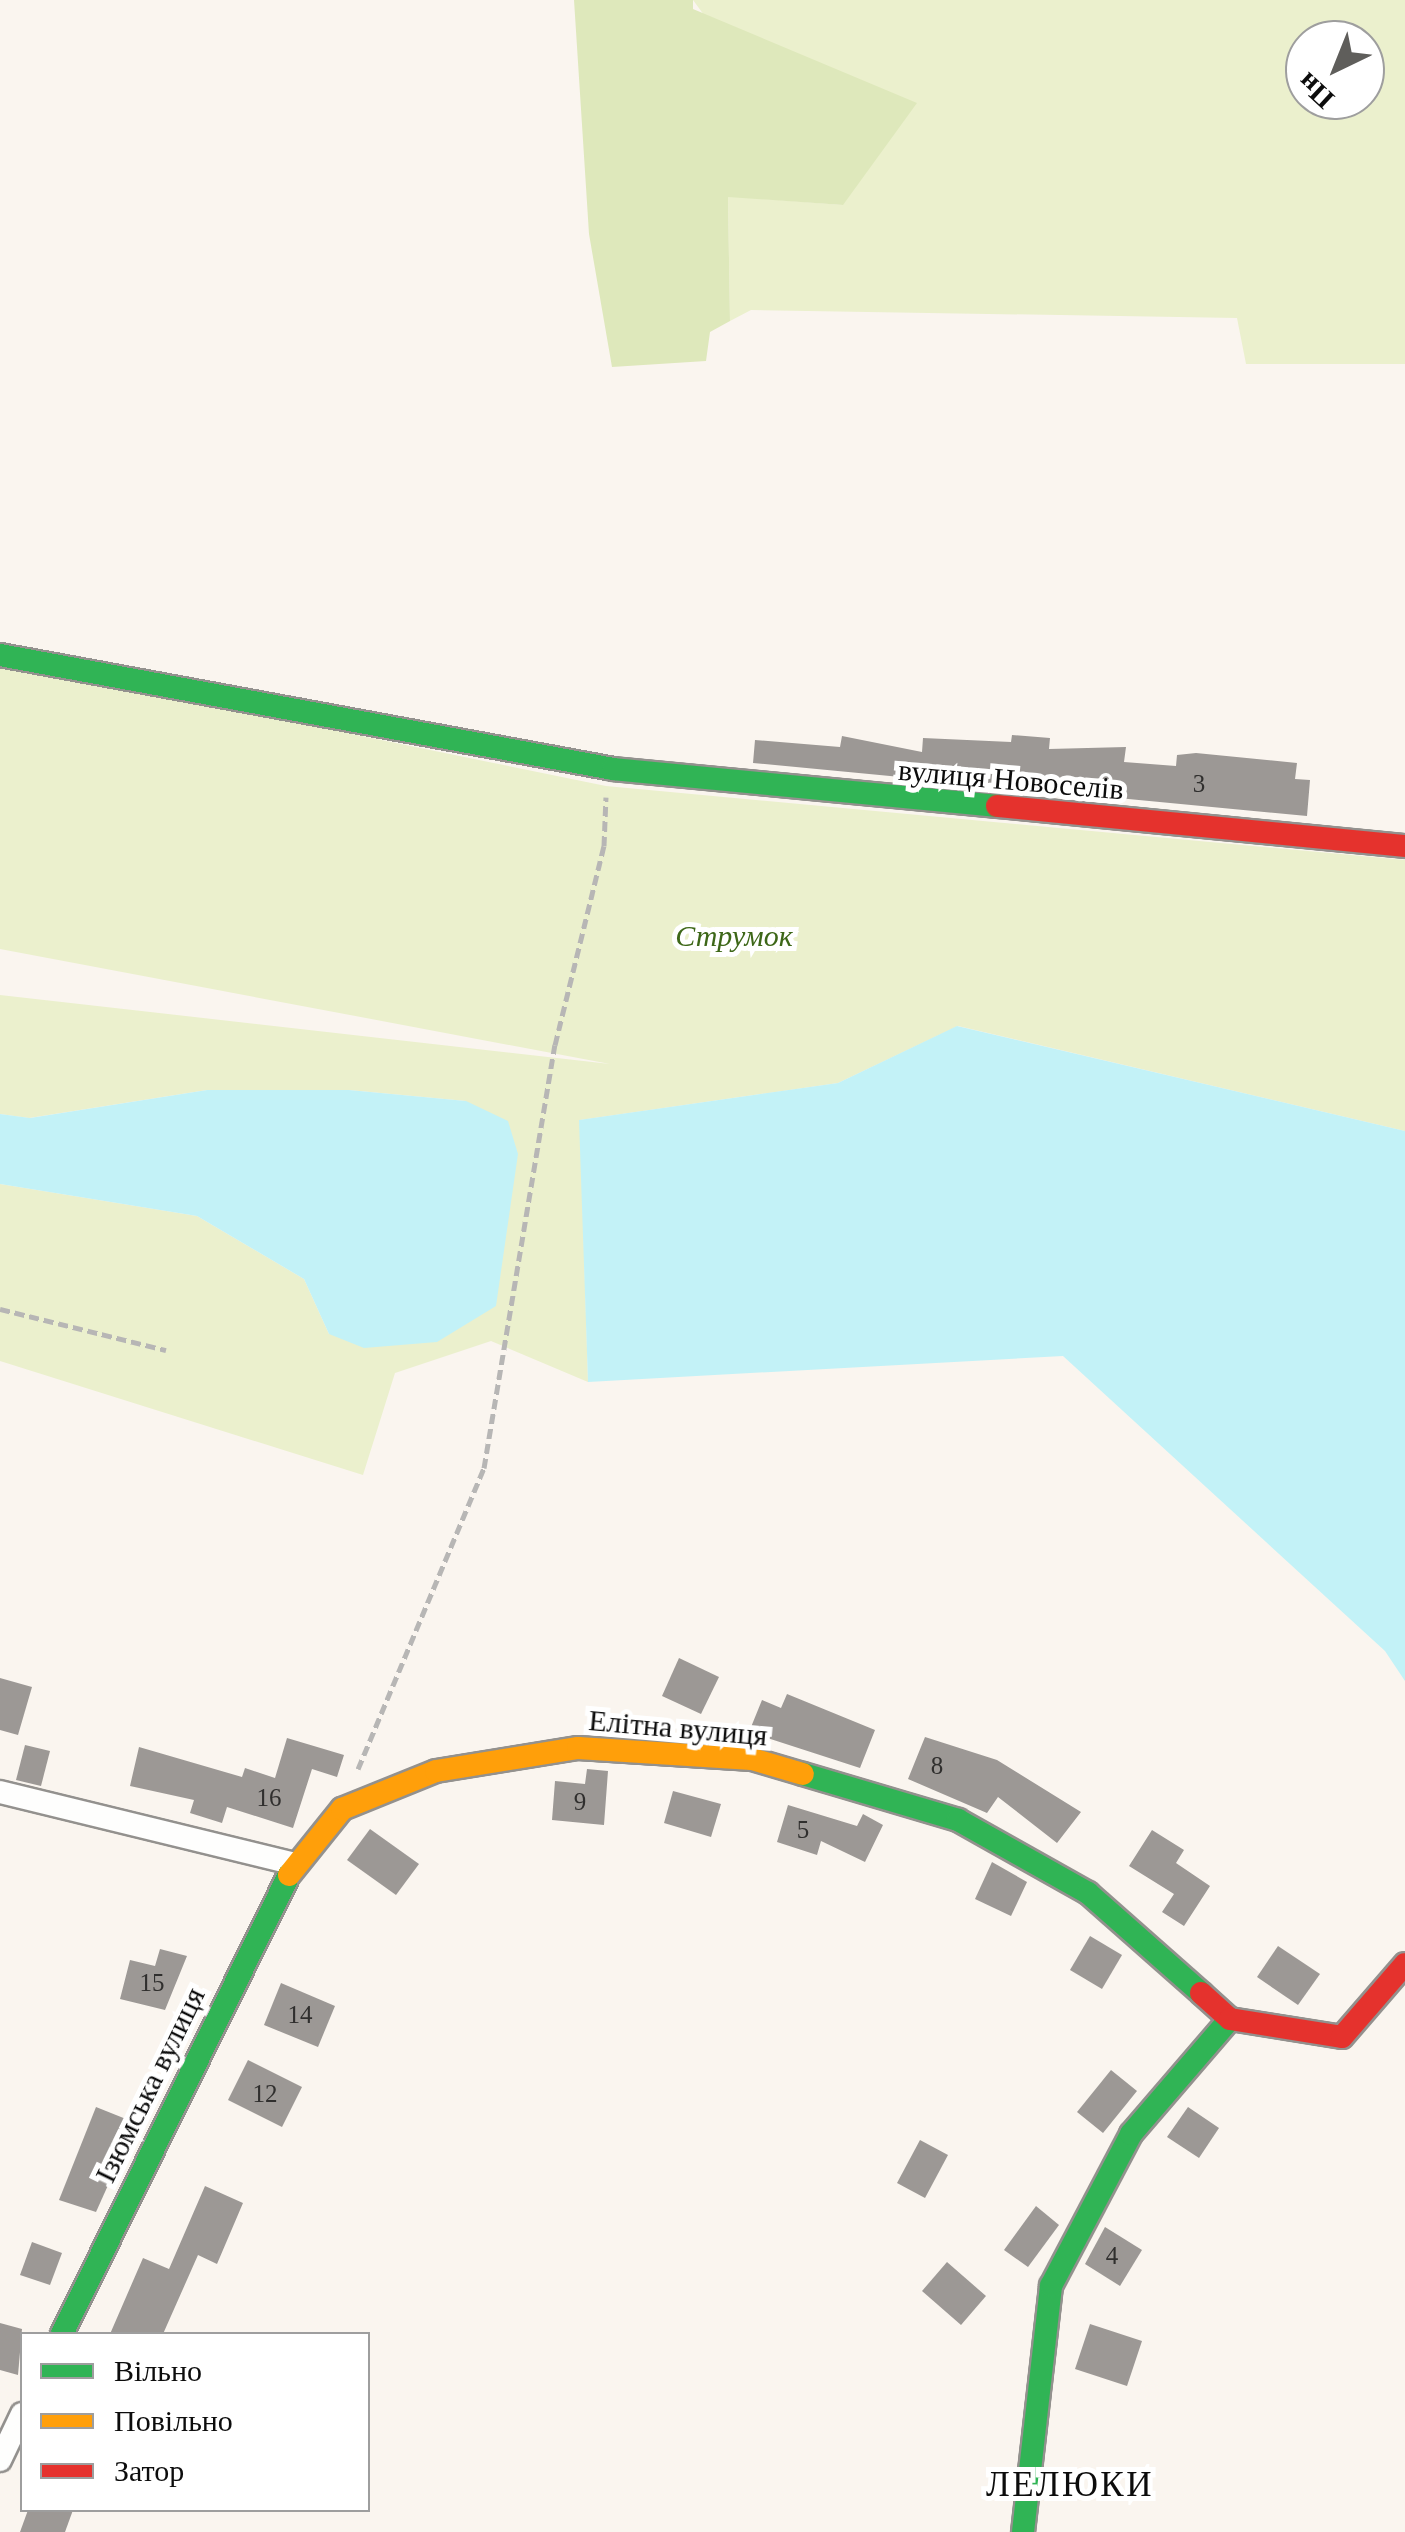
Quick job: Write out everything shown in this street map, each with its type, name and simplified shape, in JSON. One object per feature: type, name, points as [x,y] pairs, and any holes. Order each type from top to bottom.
[{"type":"street","name":"вулиця Новоселів","points":[[0,655],[613,769],[1405,846]]},
{"type":"street","name":"Елітна вулиця","points":[[295,1864],[342,1809],[436,1771],[578,1748],[752,1759],[958,1820],[1088,1893],[1230,2018]]},
{"type":"street","points":[[0,1792],[295,1864]]},
{"type":"street","name":"Ізюмська вулиця","points":[[63,2332],[295,1864]]},
{"type":"street","points":[[1023,2532],[1051,2286],[1131,2134],[1230,2018],[1342,2037],[1405,1964]]},
{"type":"street","points":[[0,2460],[20,2418]]},
{"type":"path","points":[[342,1809],[484,1468],[554,1045],[604,846],[613,769]]},
{"type":"path","points":[[0,1309],[166,1350]]},
{"type":"green space","points":[[574,0],[693,0],[693,9],[917,103],[843,205],[728,197],[730,321],[710,332],[706,361],[612,367],[589,234]]},
{"type":"green space","points":[[693,0],[1405,0],[1405,364],[1246,364],[1237,318],[751,310],[730,321],[728,196],[843,205]]},
{"type":"green space","name":"Струмок","points":[[0,662],[606,786],[1405,860],[1405,1131],[958,1026],[838,1083],[580,1120],[588,1382],[491,1341],[395,1373],[363,1475],[0,1361],[0,1184],[197,1216],[304,1279],[329,1334],[466,1101],[349,1090],[207,1090],[29,1118],[0,1114],[0,995],[610,1064],[0,949]]},
{"type":"water","points":[[957,1026],[1405,1131],[1405,1681],[1385,1651],[1063,1356],[588,1382],[579,1120],[838,1083]]},
{"type":"water","points":[[207,1090],[349,1090],[466,1101],[508,1121],[518,1154],[496,1306],[437,1342],[364,1348],[329,1334],[304,1279],[197,1216],[0,1184],[0,1114],[30,1118]]},
{"type":"building","points":[[1012,735],[1050,738],[1049,749],[1126,747],[1124,762],[1176,766],[1177,755],[1196,753],[1297,763],[1295,779],[1310,780],[1307,816],[753,763],[755,740],[840,747],[842,736],[922,752],[923,738],[1011,742]]},
{"type":"building","points":[[679,1658],[719,1677],[701,1714],[662,1696]]},
{"type":"building","points":[[0,1678],[32,1687],[18,1735],[0,1730]]},
{"type":"building","points":[[787,1694],[875,1730],[860,1768],[749,1732],[762,1700],[781,1708]]},
{"type":"building","points":[[925,1737],[997,1760],[1081,1812],[1057,1843],[998,1797],[987,1813],[908,1779]]},
{"type":"building","points":[[287,1738],[344,1755],[337,1777],[312,1769],[293,1828],[227,1807],[222,1823],[190,1813],[194,1800],[130,1786],[139,1747],[242,1777],[245,1768],[275,1778]]},
{"type":"building","points":[[25,1745],[50,1751],[41,1786],[16,1780]]},
{"type":"building","points":[[587,1769],[608,1771],[604,1825],[552,1820],[555,1781],[585,1784]]},
{"type":"building","points":[[673,1791],[721,1804],[711,1837],[664,1823]]},
{"type":"building","points":[[788,1805],[857,1826],[863,1814],[883,1825],[865,1862],[821,1841],[817,1855],[777,1842]]},
{"type":"building","points":[[370,1829],[419,1864],[396,1895],[347,1860]]},
{"type":"building","points":[[1152,1830],[1184,1850],[1176,1863],[1210,1886],[1184,1926],[1162,1912],[1174,1894],[1129,1866]]},
{"type":"building","points":[[992,1862],[1027,1882],[1011,1916],[975,1899]]},
{"type":"building","points":[[1090,1936],[1122,1955],[1102,1989],[1070,1970]]},
{"type":"building","points":[[1278,1946],[1320,1974],[1298,2005],[1257,1977]]},
{"type":"building","points":[[160,1949],[187,1956],[165,2010],[120,1999],[130,1960],[155,1966]]},
{"type":"building","points":[[281,1983],[335,2006],[318,2047],[264,2025]]},
{"type":"building","points":[[248,2060],[302,2087],[282,2127],[228,2100]]},
{"type":"building","points":[[1111,2070],[1137,2091],[1103,2133],[1077,2112]]},
{"type":"building","points":[[96,2107],[136,2123],[96,2212],[59,2200]]},
{"type":"building","points":[[1188,2107],[1219,2128],[1199,2158],[1167,2137]]},
{"type":"building","points":[[920,2140],[948,2155],[925,2198],[897,2183]]},
{"type":"building","points":[[205,2186],[243,2203],[217,2264],[198,2255],[164,2332],[111,2332],[143,2258],[169,2269]]},
{"type":"building","points":[[1036,2206],[1059,2225],[1028,2267],[1004,2250]]},
{"type":"building","points":[[1105,2227],[1142,2250],[1120,2286],[1085,2264]]},
{"type":"building","points":[[32,2242],[62,2253],[50,2285],[20,2275]]},
{"type":"building","points":[[947,2262],[986,2296],[961,2325],[922,2291]]},
{"type":"building","points":[[0,2323],[22,2329],[18,2375],[0,2370]]},
{"type":"building","points":[[1090,2324],[1142,2341],[1127,2386],[1075,2369]]},
{"type":"building","points":[[27,2512],[72,2512],[65,2532],[20,2532]]},
{"type":"traffic: fast","points":[[0,655],[613,769],[997,806]]},
{"type":"traffic: fast","points":[[803,1774],[958,1820],[1088,1893],[1201,1993]]},
{"type":"traffic: fast","points":[[63,2332],[289,1875]]},
{"type":"traffic: fast","points":[[1023,2532],[1051,2286],[1131,2134],[1230,2019]]},
{"type":"traffic: slow","points":[[289,1875],[342,1809],[436,1771],[578,1748],[752,1759],[803,1774]]},
{"type":"traffic: jam","points":[[997,806],[1405,846]]},
{"type":"traffic: jam","points":[[1201,1993],[1230,2019],[1342,2037],[1405,1964]]},
{"type":"district","name":"ЛЕЛЮКИ","points":[[1070,2485]]}]
